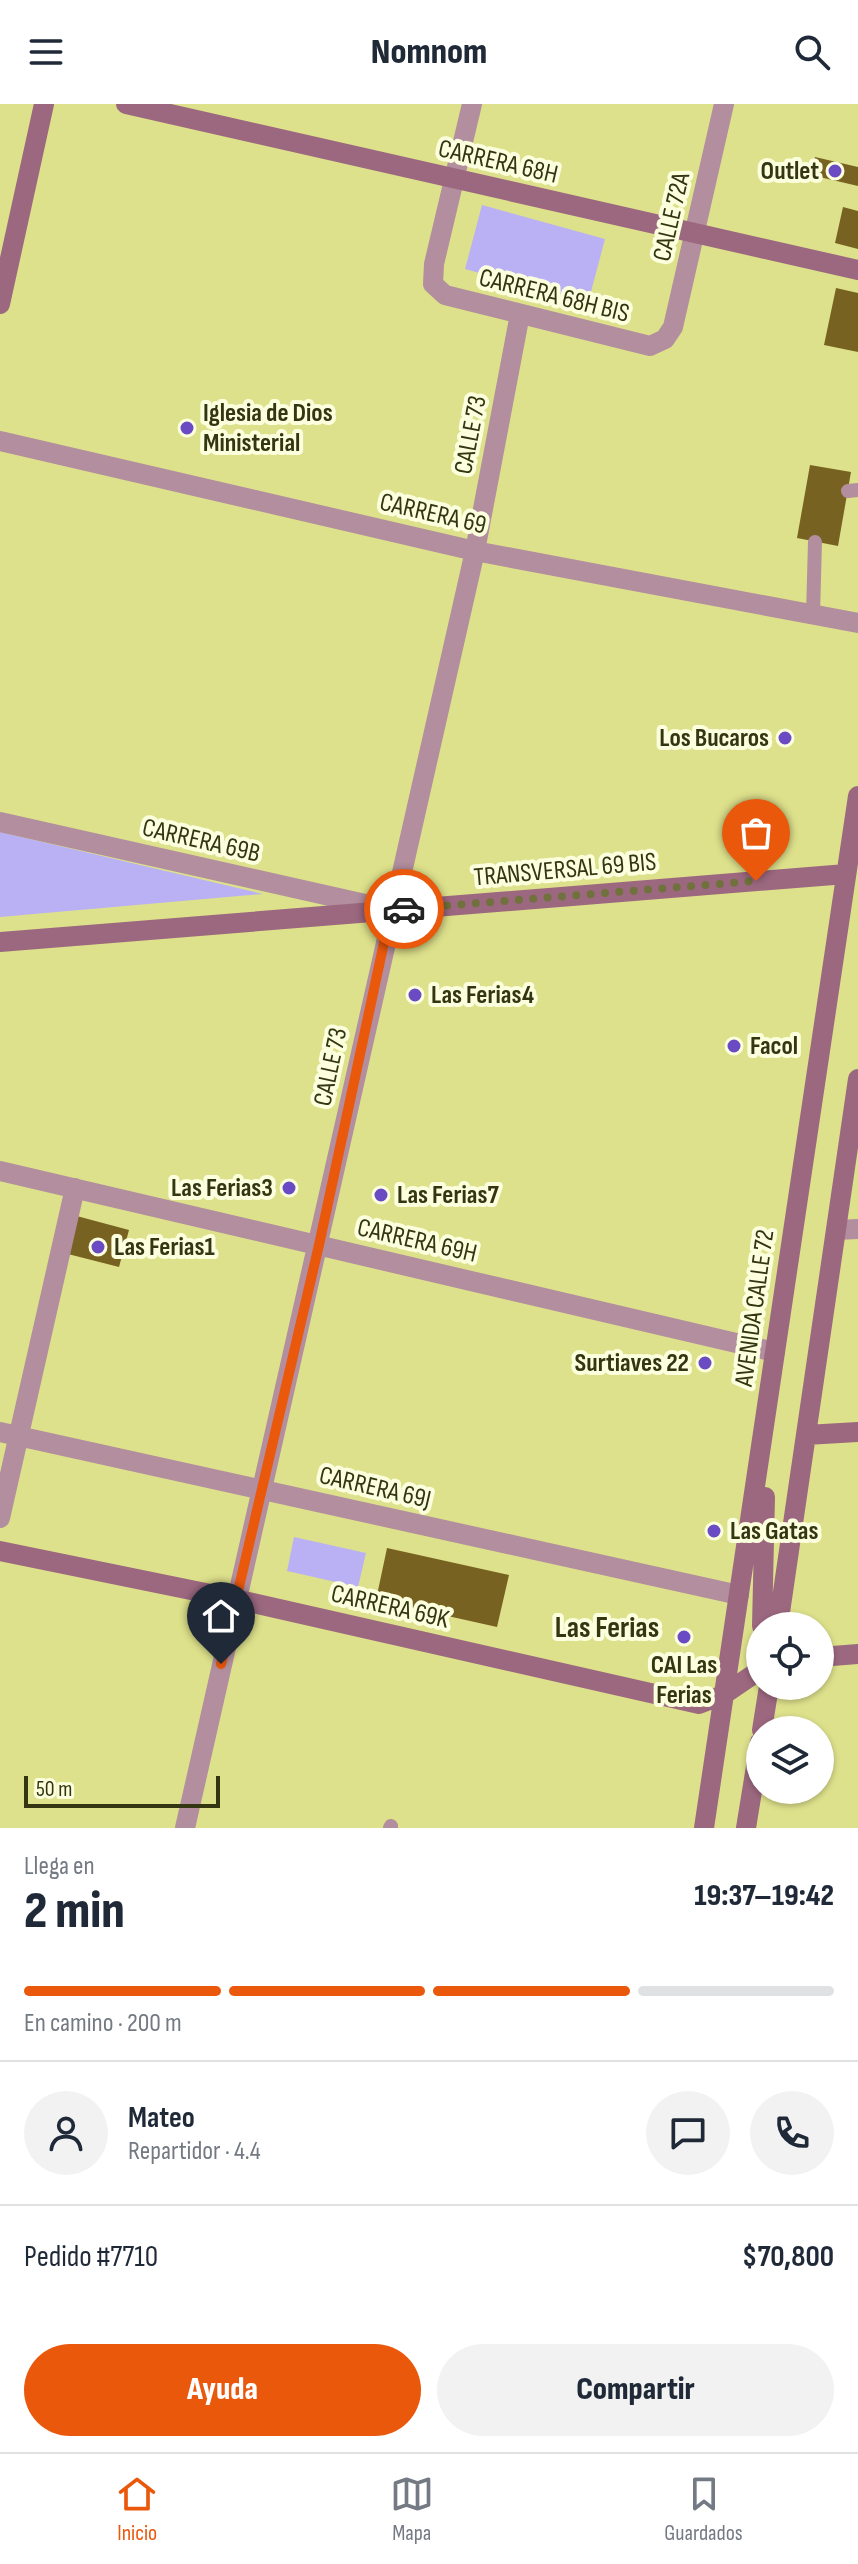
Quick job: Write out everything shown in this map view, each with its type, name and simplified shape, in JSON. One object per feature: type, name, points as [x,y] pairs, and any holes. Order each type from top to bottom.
[{"type":"street","points":[[0,304],[44,104]]},
{"type":"street","name":"CARRERA 68H","points":[[126,104],[858,270]]},
{"type":"street","points":[[453,178],[472,104]]},
{"type":"street","name":"CALLE 72A","points":[[665,339],[673,327],[724,104]]},
{"type":"street","name":"CARRERA 68H BIS","points":[[453,178],[434,264],[433,284],[445,295],[650,346],[665,339]]},
{"type":"street","name":"CALLE 73","points":[[185,1828],[235,1599],[319,1245],[391,910],[475,551],[520,314]]},
{"type":"street","name":"CARRERA 69","points":[[0,441],[475,551],[858,623]]},
{"type":"street","name":"AVENIDA CALLE 72","points":[[704,1828],[858,796]]},
{"type":"street","name":"CARRERA 69B","points":[[0,822],[391,910]]},
{"type":"street","name":"TRANSVERSAL 69 BIS","points":[[0,942],[846,874]]},
{"type":"street","points":[[780,1612],[858,1079]]},
{"type":"street","name":"CARRERA 69H","points":[[0,1171],[775,1352]]},
{"type":"street","points":[[0,1518],[9,1434],[75,1188]]},
{"type":"street","points":[[836,1230],[858,1229]]},
{"type":"street","points":[[762,1612],[770,1385]]},
{"type":"street","points":[[806,1435],[858,1432]]},
{"type":"street","name":"CARRERA 69J","points":[[9,1434],[739,1595]]},
{"type":"street","name":"CARRERA 69K","points":[[0,1551],[235,1599],[699,1704],[723,1695],[746,1679]]},
{"type":"street","points":[[834,1656],[858,1654]]},
{"type":"street","points":[[746,1828],[750,1804]]},
{"type":"lane","points":[[813,614],[815,542]]},
{"type":"shaded area","points":[[482,205],[605,239],[588,303],[465,269]]},
{"type":"shaded area","points":[[0,832],[263,894],[0,917]]},
{"type":"shaded area","points":[[294,1537],[366,1553],[358,1587],[287,1571]]},
{"type":"building","name":"Outlet","points":[[815,157],[858,167],[858,186],[811,175]]},
{"type":"building","points":[[843,207],[858,211],[858,249],[835,243]]},
{"type":"building","points":[[836,288],[858,293],[858,352],[824,345]]},
{"type":"building","points":[[810,465],[851,472],[838,546],[797,538]]},
{"type":"building","points":[[73,1215],[129,1230],[119,1267],[64,1253]]},
{"type":"building","points":[[387,1548],[509,1575],[497,1627],[376,1600]]},
{"type":"way so far","points":[[404,909],[756,881]]},
{"type":"place","name":"Outlet","points":[[835,171]]},
{"type":"place","name":"Iglesia de Dios Ministerial","points":[[187,428]]},
{"type":"place","name":"Los Bucaros","points":[[785,738]]},
{"type":"place","name":"Las Ferias4","points":[[415,995]]},
{"type":"place","name":"Facol","points":[[734,1046]]},
{"type":"place","name":"Las Ferias3","points":[[289,1188]]},
{"type":"place","name":"Las Ferias7","points":[[381,1195]]},
{"type":"place","name":"Las Ferias1","points":[[98,1247]]},
{"type":"place","name":"Surtiaves 22","points":[[705,1363]]},
{"type":"place","name":"Las Gatas","points":[[714,1531]]},
{"type":"place","name":"CAI Las Ferias","points":[[684,1637]]},
{"type":"district","name":"Las Ferias","points":[[607,1628]]},
{"type":"route","points":[[221,1664],[319,1245],[391,910],[404,909]]}]
